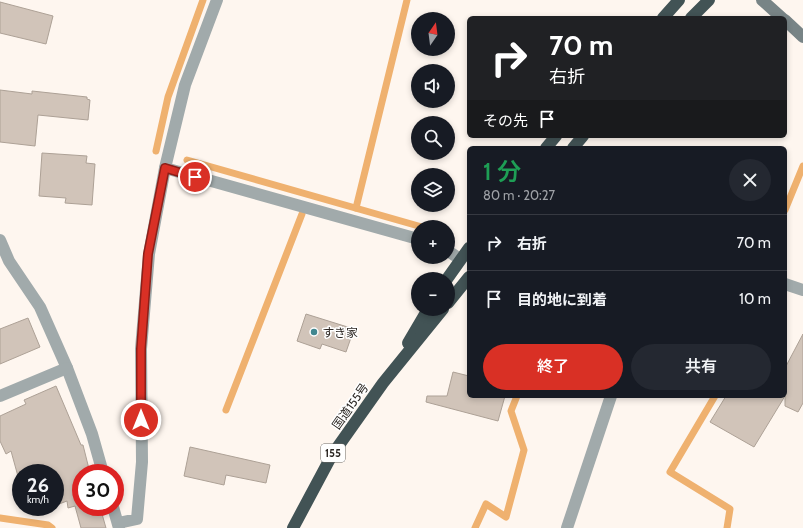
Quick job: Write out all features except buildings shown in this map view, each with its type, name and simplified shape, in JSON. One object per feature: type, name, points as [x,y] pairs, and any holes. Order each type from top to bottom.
[{"type":"highway","points":[[665,16],[679,0]]},
{"type":"highway","points":[[693,16],[709,0]]},
{"type":"highway","points":[[548,146],[554,138]]},
{"type":"highway","points":[[575,146],[581,138]]},
{"type":"highway","points":[[451,272],[467,250]]},
{"type":"highway","points":[[455,294],[467,279]]},
{"type":"highway","name":"国道155号","points":[[383,383],[424,316]]},
{"type":"highway","name":"国道155号","points":[[292,528],[332,455],[383,383],[437,316]]},
{"type":"main road","points":[[762,0],[780,16]]},
{"type":"main road","points":[[787,22],[803,37]]},
{"type":"street","points":[[115,516],[118,526],[137,519],[142,462],[141,349],[148,254],[165,168],[185,85],[217,0]]},
{"type":"street","points":[[165,168],[411,237]]},
{"type":"street","points":[[0,240],[10,261],[40,307],[67,368],[92,434],[100,464]]},
{"type":"street","points":[[455,256],[460,259]]},
{"type":"street","points":[[787,285],[803,290]]},
{"type":"street","points":[[0,396],[67,368]]},
{"type":"street","points":[[567,528],[609,398]]},
{"type":"waterway","points":[[156,151],[168,97],[203,0]]},
{"type":"waterway","points":[[356,208],[407,0]]},
{"type":"waterway","points":[[187,160],[411,224]]},
{"type":"waterway","points":[[787,205],[803,166]]},
{"type":"waterway","points":[[226,410],[302,214]]},
{"type":"waterway","points":[[475,528],[486,504],[506,517],[524,450],[511,411],[516,398]]},
{"type":"waterway","points":[[714,398],[670,472],[730,509],[727,528]]},
{"type":"waterway","points":[[0,518],[48,525],[52,528]]},
{"type":"place","name":"すき家","points":[[314,332]]},
{"type":"route","points":[[141,420],[141,349],[148,254],[165,168],[195,177]]}]
